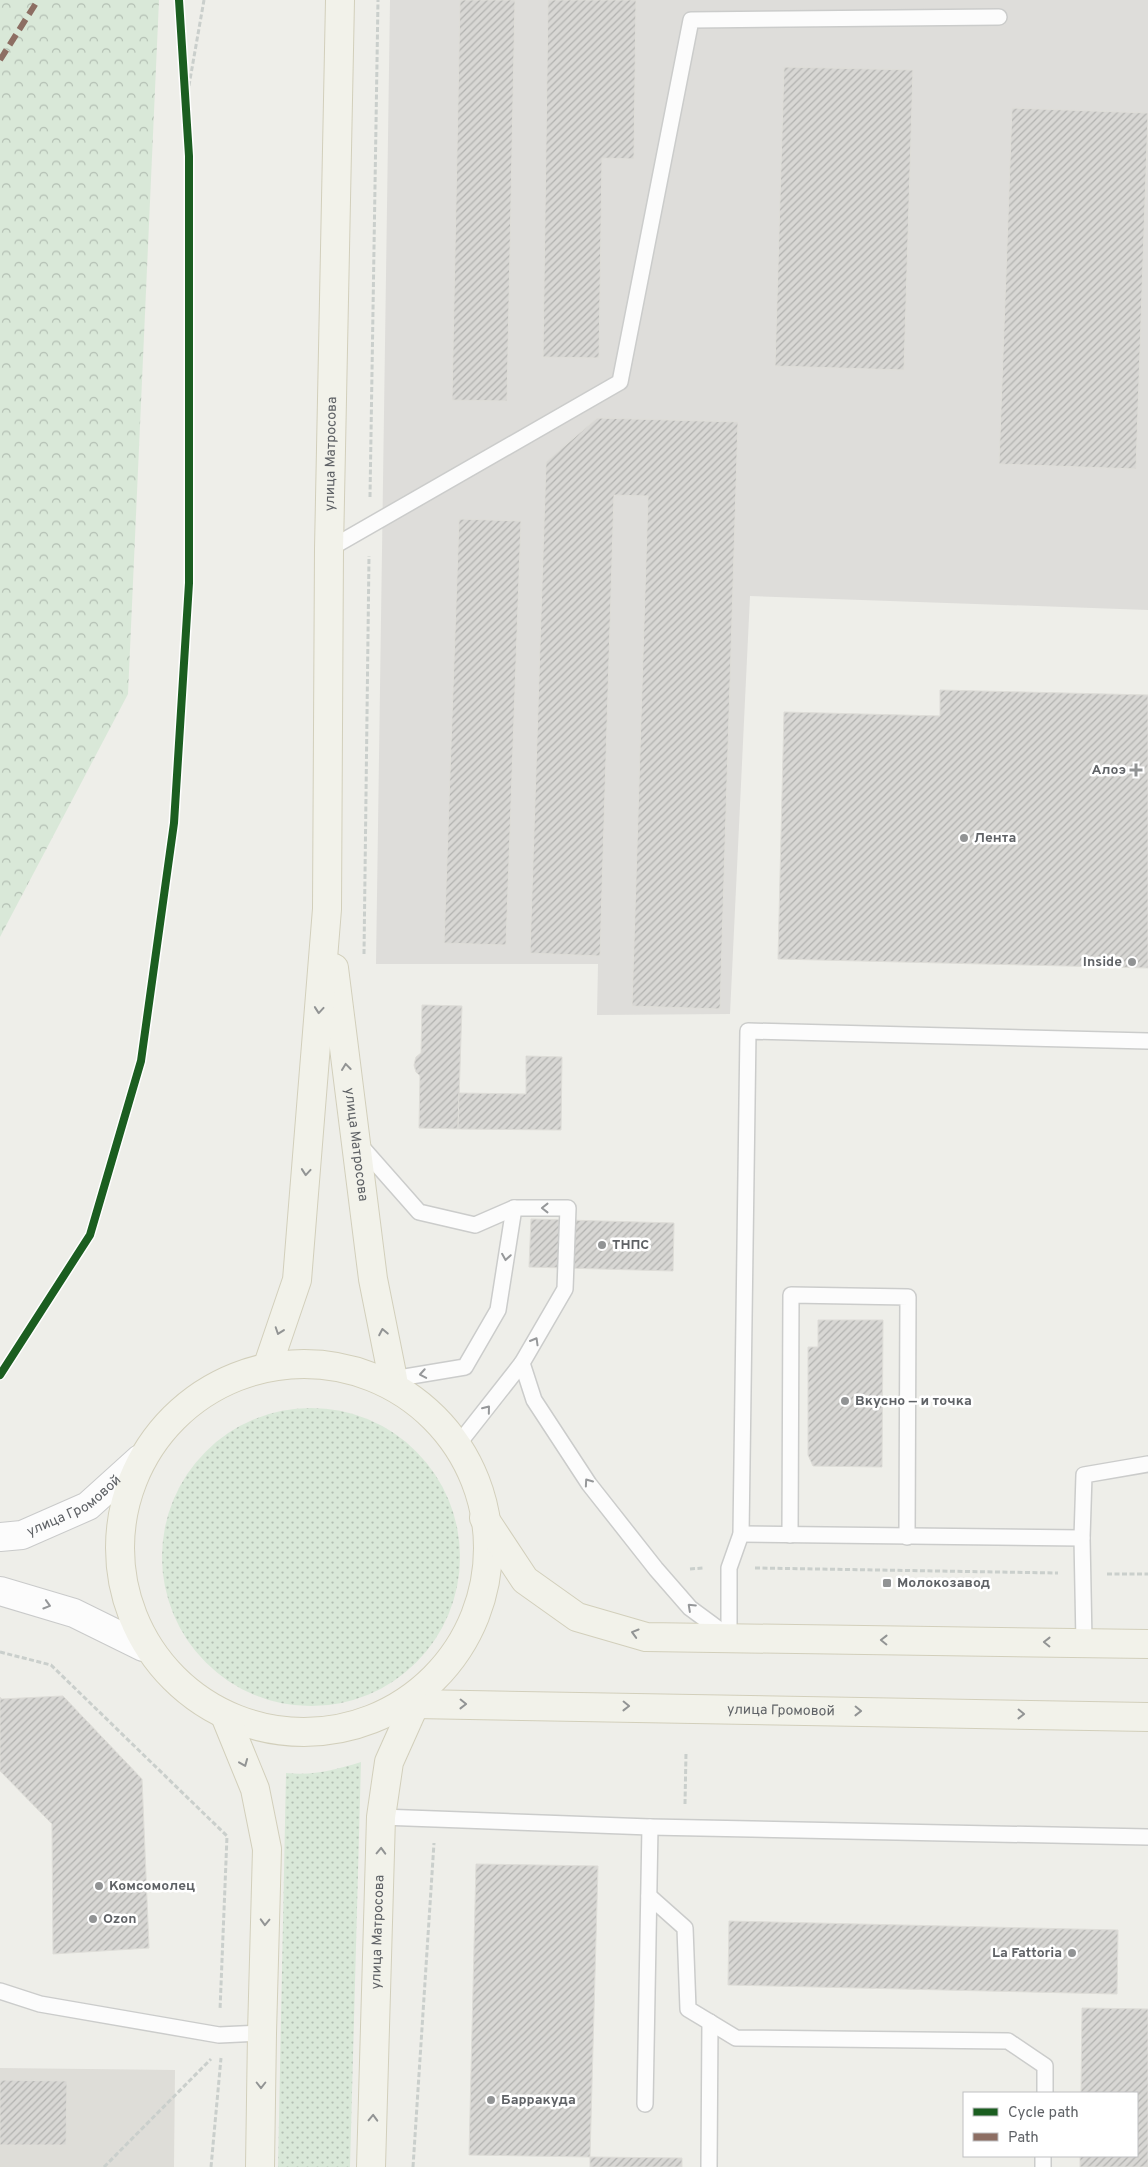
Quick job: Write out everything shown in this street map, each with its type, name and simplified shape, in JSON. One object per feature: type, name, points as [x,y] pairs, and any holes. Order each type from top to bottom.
[{"type":"main road","name":"улица Матросова","points":[[269,1362],[297,1280],[327,909],[329,549],[340,0]]},
{"type":"main road","name":"улица Матросова","points":[[327,909],[372,1279],[393,1380]]},
{"type":"main road","points":[[0,1591],[74,1613],[143,1647],[180,1686],[226,1718],[295,1731],[368,1724],[415,1704],[460,1647],[481,1586],[484,1518],[472,1474],[437,1415],[393,1380],[336,1362],[269,1362],[197,1401],[140,1459],[123,1528],[123,1582],[143,1647]]},
{"type":"main road","name":"улица Громовой","points":[[0,1537],[22,1535],[88,1506],[140,1459]]},
{"type":"main road","points":[[484,1518],[525,1580],[577,1617],[646,1637],[1148,1644]]},
{"type":"main road","name":"улица Матросова","points":[[371,2167],[382,1817],[389,1762],[415,1704]]},
{"type":"main road","name":"улица Громовой","points":[[415,1704],[1148,1717]]},
{"type":"main road","points":[[226,1718],[255,1790],[267,1848],[260,2167]]},
{"type":"lane","points":[[329,549],[620,382],[691,20],[1000,17]]},
{"type":"lane","points":[[729,1637],[729,1568],[741,1534],[748,1031],[1148,1041]]},
{"type":"lane","points":[[354,1138],[419,1212],[474,1225],[514,1208],[568,1208],[564,1289],[522,1363],[456,1447]]},
{"type":"lane","points":[[393,1380],[464,1367],[498,1310],[514,1208]]},
{"type":"lane","points":[[790,1535],[791,1295],[908,1297],[907,1536]]},
{"type":"lane","points":[[522,1363],[534,1400],[589,1484],[656,1569],[690,1608],[729,1637]]},
{"type":"lane","points":[[1084,1642],[1082,1538],[1084,1475],[1148,1464]]},
{"type":"lane","points":[[741,1534],[1082,1538]]},
{"type":"lane","points":[[382,1817],[650,1827],[1148,1837]]},
{"type":"lane","points":[[645,2104],[650,1827]]},
{"type":"lane","points":[[649,1896],[685,1928],[688,2009],[736,2038],[1008,2041],[1045,2066],[1044,2092]]},
{"type":"lane","points":[[0,1991],[40,2004],[220,2042],[262,2034]]},
{"type":"lane","points":[[709,2167],[710,2022]]},
{"type":"path","points":[[186,108],[204,0]]},
{"type":"path","points":[[365,964],[369,526],[378,0]]},
{"type":"path","points":[[183,68],[186,117]]},
{"type":"path","points":[[690,1608],[688,1569],[1148,1574]]},
{"type":"path","points":[[0,1652],[51,1665],[227,1836],[220,2042],[211,2167]]},
{"type":"path","points":[[685,1800],[686,1753]]},
{"type":"path","points":[[413,2167],[434,1841]]},
{"type":"path","points":[[104,2167],[220,2042]]},
{"type":"shaded area","points":[[390,0],[1148,0],[1148,610],[750,596],[730,1014],[597,1015],[598,964],[376,964]]},
{"type":"shaded area","points":[[0,2068],[175,2070],[174,2167],[0,2167]]},
{"type":"green space","points":[[0,0],[159,0],[128,694],[0,937]]},
{"type":"green space","points":[[311,1408],[340,1411],[368,1420],[394,1434],[416,1452],[434,1474],[448,1500],[457,1528],[460,1557],[457,1586],[448,1614],[434,1640],[416,1662],[394,1680],[368,1694],[340,1703],[311,1706],[282,1703],[254,1694],[228,1680],[206,1662],[188,1640],[174,1614],[165,1586],[162,1557],[165,1528],[174,1500],[188,1474],[206,1452],[228,1434],[254,1420],[282,1411]]},
{"type":"green space","points":[[361,1762],[350,2167],[278,2167],[286,1773],[324,1772]]},
{"type":"building","points":[[460,0],[515,0],[507,401],[452,400]]},
{"type":"building","points":[[548,0],[636,0],[634,159],[602,158],[599,358],[543,357]]},
{"type":"building","points":[[784,67],[913,70],[904,370],[775,366]]},
{"type":"building","points":[[1012,108],[1148,113],[1136,469],[999,464]]},
{"type":"building","points":[[597,418],[738,422],[720,1009],[632,1006],[648,496],[614,495],[600,956],[530,953],[546,462]]},
{"type":"building","points":[[459,519],[521,521],[506,945],[444,943]]},
{"type":"building","name":"Лента","points":[[940,690],[1148,695],[1148,968],[778,959],[784,712],[940,716]]},
{"type":"building","points":[[422,1005],[462,1006],[458,1129],[419,1128],[420,1076],[416,1072],[414,1065],[416,1057],[421,1053]]},
{"type":"building","points":[[526,1056],[562,1057],[561,1130],[458,1129],[459,1093],[526,1094]]},
{"type":"building","name":"ТНПС","points":[[531,1219],[674,1223],[673,1271],[529,1267]]},
{"type":"building","name":"Вкусно — и точка","points":[[818,1320],[883,1320],[882,1467],[813,1466],[808,1455],[808,1347],[818,1347]]},
{"type":"building","name":"Комсомолец","points":[[63,1696],[142,1779],[149,1948],[53,1954],[52,1824],[0,1771],[0,1697],[2,1699]]},
{"type":"building","points":[[476,1864],[598,1866],[590,2157],[469,2155]]},
{"type":"building","points":[[729,1921],[1118,1930],[1117,1994],[728,1985]]},
{"type":"building","points":[[1082,2008],[1148,2009],[1148,2167],[1080,2167],[1080,2157],[1138,2157],[1138,2092],[1081,2092]]},
{"type":"building","points":[[0,2080],[67,2081],[66,2145],[0,2145]]},
{"type":"building","points":[[590,2157],[682,2158],[682,2167],[590,2167]]},
{"type":"marked path","points":[[0,60],[38,0]]},
{"type":"cycle path","points":[[0,1375],[90,1235],[141,1061],[174,823],[189,583],[189,156],[179,0]]},
{"type":"place","name":"Алоэ","points":[[1136,770]]},
{"type":"place","name":"Лента","points":[[964,838]]},
{"type":"place","name":"Inside","points":[[1132,962]]},
{"type":"place","name":"ТНПС","points":[[602,1245]]},
{"type":"place","name":"Вкусно — и точка","points":[[845,1401]]},
{"type":"place","name":"Молокозавод","points":[[887,1583]]},
{"type":"place","name":"Комсомолец","points":[[99,1886]]},
{"type":"place","name":"Ozon","points":[[93,1919]]},
{"type":"place","name":"La Fattoria","points":[[1072,1953]]},
{"type":"place","name":"Барракуда","points":[[491,2100]]}]
